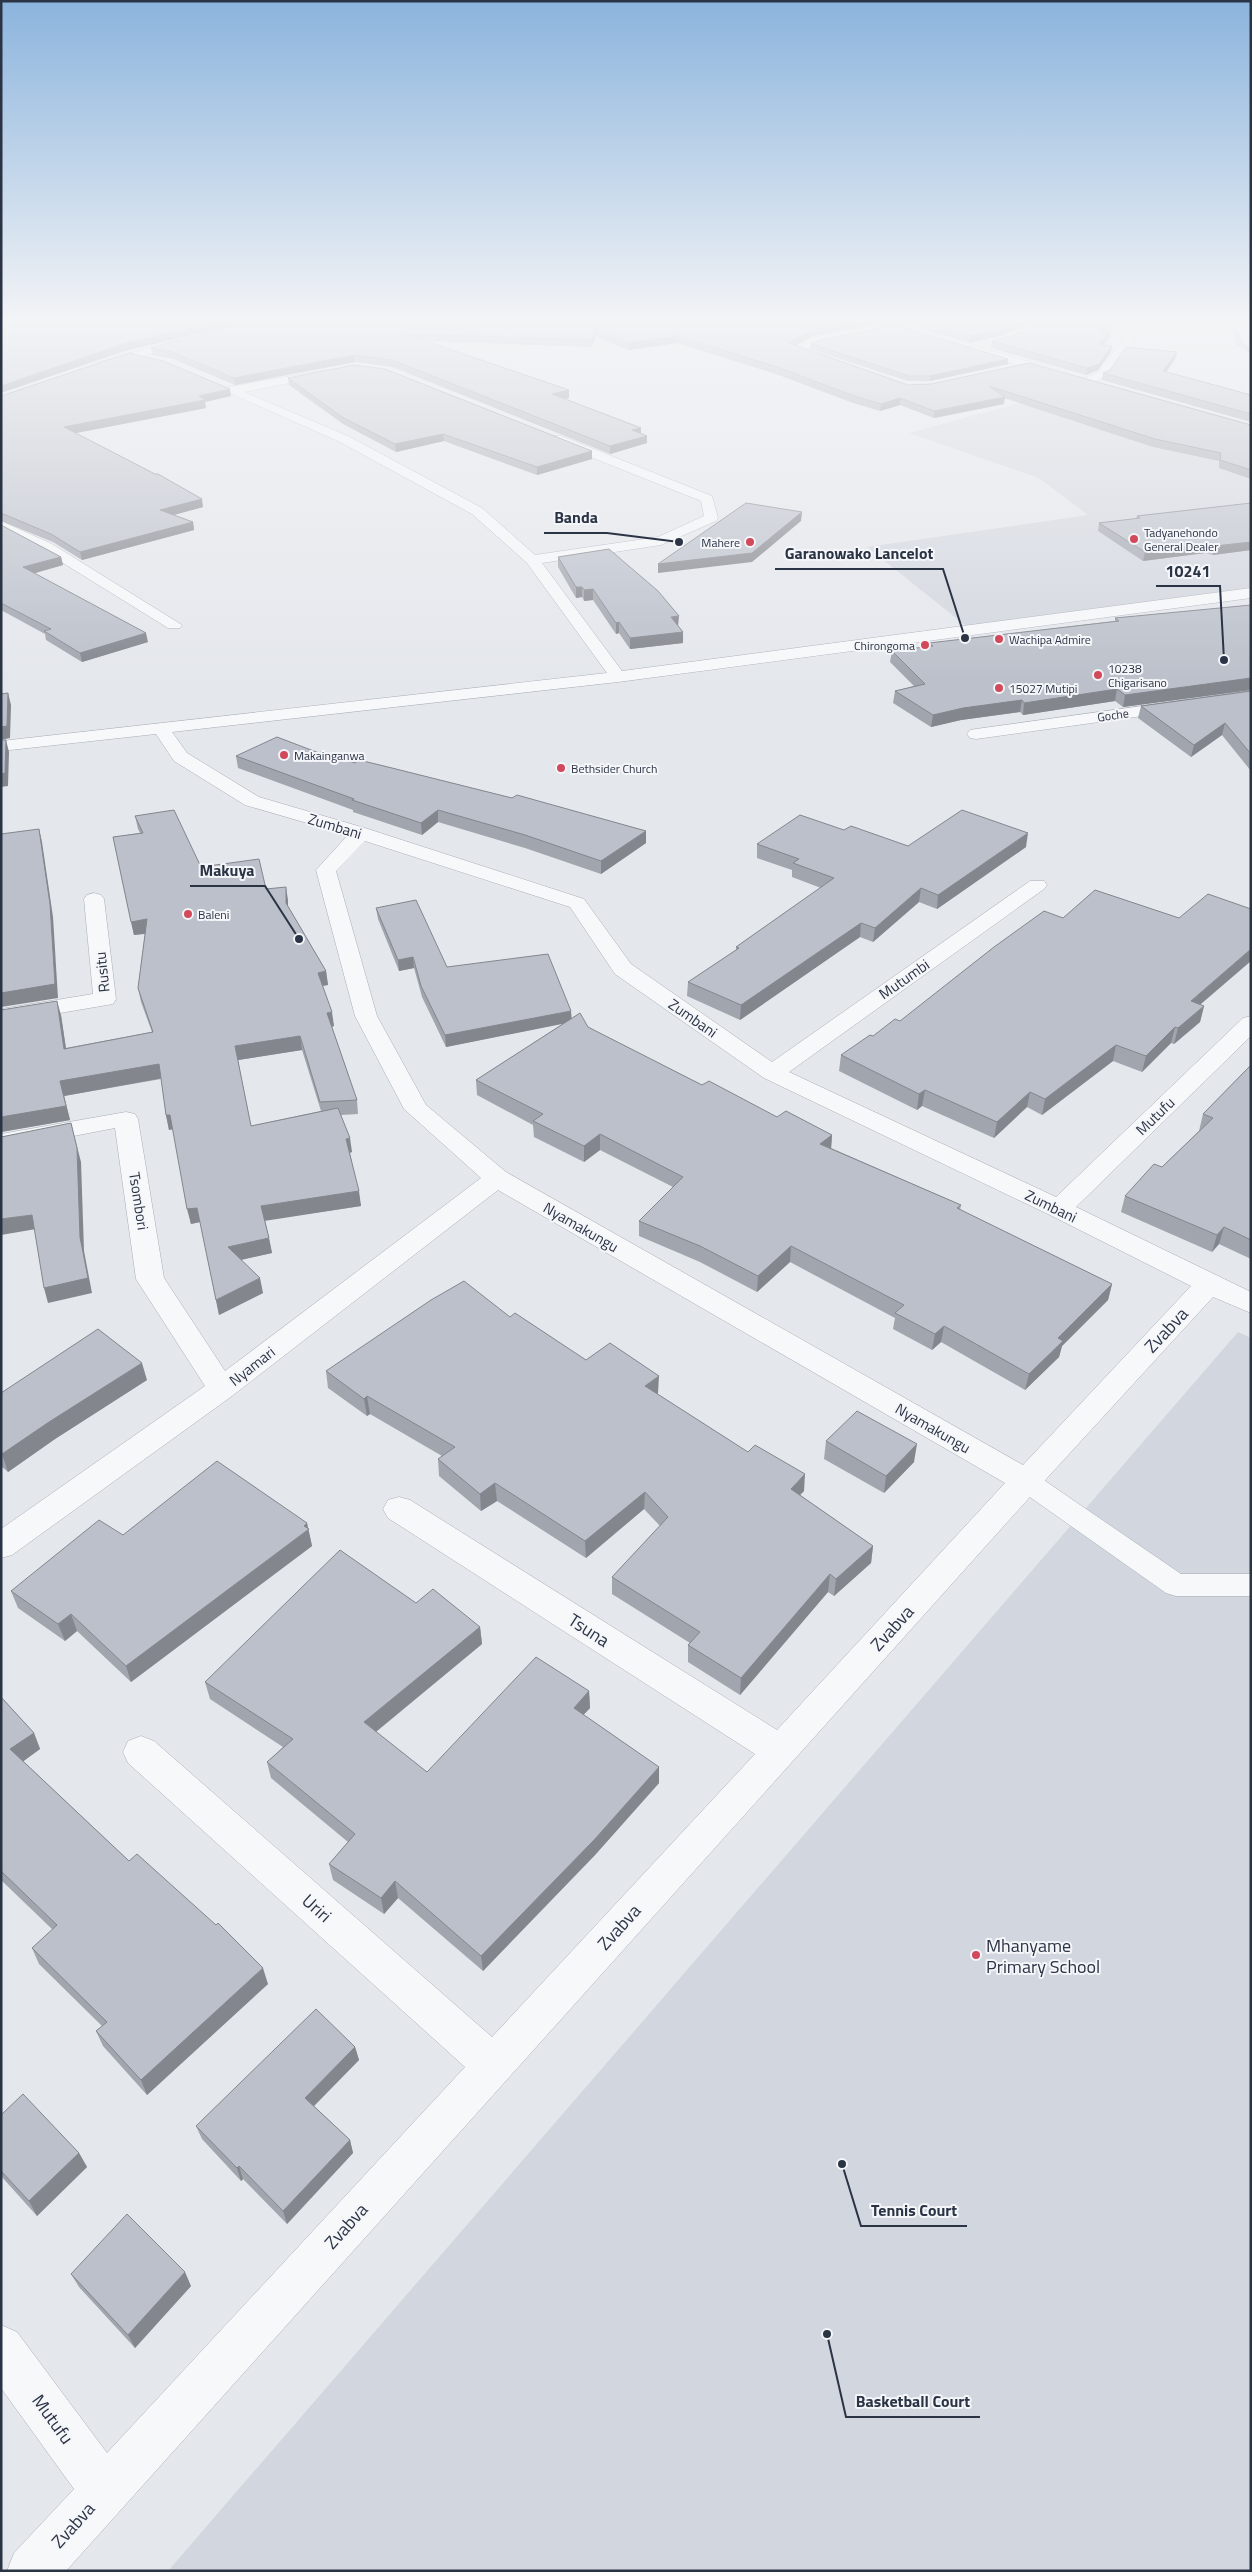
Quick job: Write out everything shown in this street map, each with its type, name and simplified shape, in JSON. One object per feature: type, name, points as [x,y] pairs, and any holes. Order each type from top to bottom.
[{"type":"street","points":[[351,442],[477,511],[532,560],[618,677]]},
{"type":"street","points":[[532,560],[662,541],[711,518],[707,499],[565,442]]},
{"type":"street","points":[[3,527],[47,547],[174,625]]},
{"type":"street","points":[[1,746],[618,677],[1251,593]]},
{"type":"street","name":"Goche","points":[[976,734],[1251,696]]},
{"type":"street","name":"Zumbani","points":[[160,727],[180,757],[252,801],[361,833],[577,903],[623,969],[772,1073],[1059,1209],[1208,1285],[1251,1304]]},
{"type":"street","name":"Nyamakungu","points":[[361,833],[326,870],[366,1016],[416,1109],[497,1178],[1026,1481]]},
{"type":"street","name":"Mutumbi","points":[[772,1073],[1037,885]]},
{"type":"street","name":"Rusitu","points":[[1,1016],[105,999],[94,899]]},
{"type":"street","name":"Mutufu","points":[[1059,1209],[1251,1023]]},
{"type":"street","name":"Tsombori","points":[[1,1142],[126,1119],[150,1279],[222,1389]]},
{"type":"street","name":"Nyamari","points":[[1,1546],[222,1389],[497,1178]]},
{"type":"street","name":"Zvabva","points":[[32,2571],[1026,1481],[1208,1285]]},
{"type":"street","name":"Tsuna","points":[[399,1509],[780,1751]]},
{"type":"street","name":"Uriri","points":[[141,1752],[494,2065]]},
{"type":"street","name":"Mutufu","points":[[1,2348],[105,2491]]},
{"type":"lane","points":[[1026,1481],[1176,1586],[1251,1585]]},
{"type":"shaded area","points":[[935,442],[1251,442],[1251,596],[975,633],[867,547],[1088,515],[1039,478]]},
{"type":"shaded area","name":"Mhanyame Primary School","points":[[1238,1332],[1251,1338],[1251,2571],[168,2571]]},
{"type":"building","points":[[1,442],[93,442],[158,474],[202,499],[160,510],[193,522],[80,552],[51,534],[1,513]]},
{"type":"building","points":[[466,442],[569,442],[592,451],[537,467]]},
{"type":"building","points":[[600,442],[625,442],[610,446]]},
{"type":"building","points":[[1169,442],[1251,442],[1251,470],[1220,460],[1221,453]]},
{"type":"building","points":[[746,503],[802,512],[752,553],[658,564]]},
{"type":"building","points":[[1251,503],[1251,542],[1215,546],[1207,544],[1145,552],[1099,523],[1140,518],[1137,516]]},
{"type":"building","points":[[1,525],[61,557],[23,567],[146,633],[80,653],[44,631],[51,629],[1,603]]},
{"type":"building","points":[[609,549],[658,591],[679,616],[671,617],[683,632],[630,638],[619,622],[616,623],[593,589],[584,590],[582,587],[576,587],[558,557]]},
{"type":"building","points":[[1251,605],[1251,678],[1125,695],[1117,689],[1024,703],[1022,700],[963,708],[933,715],[895,691],[925,684],[892,651],[933,646],[929,643],[1119,621],[1115,618]]},
{"type":"building","points":[[1251,691],[1251,754],[1225,723],[1194,745],[1141,706]]},
{"type":"building","points":[[8,693],[7,726],[1,727],[1,694]]},
{"type":"building","points":[[277,737],[319,753],[322,751],[355,763],[359,760],[512,798],[517,795],[646,831],[601,861],[525,835],[438,810],[421,823],[352,800],[354,799],[236,756]]},
{"type":"building","points":[[1,740],[6,740],[5,773],[1,774]]},
{"type":"building","points":[[174,810],[201,867],[259,859],[266,889],[286,887],[286,903],[326,971],[318,973],[332,1012],[327,1013],[357,1100],[320,1102],[300,1036],[235,1046],[251,1126],[338,1108],[350,1138],[346,1139],[359,1191],[261,1206],[269,1238],[228,1247],[260,1278],[216,1300],[197,1208],[187,1209],[170,1115],[166,1115],[159,1064],[60,1081],[66,1106],[1,1117],[1,1010],[57,1001],[64,1049],[153,1032],[138,988],[147,919],[131,922],[113,837],[143,833],[135,816]]},
{"type":"building","points":[[962,810],[1028,833],[938,895],[921,888],[875,928],[861,923],[741,1005],[688,982],[739,948],[736,947],[834,878],[793,863],[799,859],[757,844],[800,815],[844,830],[851,826],[908,846]]},
{"type":"building","points":[[39,829],[50,904],[55,984],[1,993],[1,834]]},
{"type":"building","points":[[1095,890],[1179,918],[1208,894],[1251,909],[1251,949],[1191,1001],[1204,1006],[1178,1028],[1175,1027],[1146,1056],[1116,1045],[1045,1099],[1030,1092],[997,1122],[925,1090],[919,1094],[841,1055],[870,1035],[873,1036],[895,1019],[900,1021],[994,947],[1044,911],[1063,918]]},
{"type":"building","points":[[416,900],[447,967],[548,954],[571,1011],[445,1035],[421,986],[413,957],[398,960],[376,908]]},
{"type":"building","points":[[580,1013],[588,1027],[702,1085],[709,1081],[777,1117],[786,1111],[832,1135],[820,1144],[961,1205],[957,1208],[1112,1284],[1058,1338],[1063,1341],[1029,1374],[944,1326],[935,1334],[895,1313],[904,1305],[791,1246],[758,1276],[700,1246],[639,1221],[683,1177],[600,1134],[584,1146],[533,1121],[543,1114],[476,1080]]},
{"type":"building","points":[[1251,1065],[1251,1240],[1224,1227],[1217,1235],[1125,1196],[1154,1164],[1162,1167],[1213,1118],[1203,1114]]},
{"type":"building","points":[[71,1123],[77,1148],[80,1237],[88,1278],[44,1288],[32,1215],[1,1219],[1,1137]]},
{"type":"building","points":[[464,1281],[510,1317],[515,1313],[586,1360],[610,1343],[659,1376],[645,1386],[748,1452],[755,1445],[805,1474],[791,1489],[873,1546],[836,1579],[830,1574],[741,1678],[688,1645],[700,1632],[612,1577],[668,1517],[645,1492],[585,1541],[495,1483],[480,1494],[438,1459],[455,1447],[367,1396],[364,1399],[326,1371],[431,1300]]},
{"type":"building","points":[[98,1329],[142,1363],[1,1454],[1,1393]]},
{"type":"building","points":[[857,1411],[917,1444],[886,1476],[826,1441]]},
{"type":"building","points":[[217,1461],[307,1523],[304,1526],[309,1529],[126,1666],[71,1614],[58,1624],[11,1591],[99,1520],[123,1535]]},
{"type":"building","points":[[340,1550],[416,1603],[433,1589],[480,1627],[364,1722],[427,1772],[536,1657],[589,1691],[574,1708],[659,1767],[595,1839],[481,1956],[395,1881],[381,1898],[329,1864],[355,1834],[267,1762],[293,1739],[205,1682]]},
{"type":"building","points":[[1,1697],[34,1733],[10,1749],[129,1861],[137,1854],[216,1925],[218,1923],[263,1968],[141,2080],[96,2031],[107,2022],[32,1948],[57,1925],[1,1871]]},
{"type":"building","points":[[316,2009],[355,2047],[305,2098],[350,2140],[283,2211],[196,2126]]},
{"type":"building","points":[[23,2094],[79,2153],[29,2201],[1,2171],[1,2115]]},
{"type":"building","points":[[127,2214],[185,2272],[128,2335],[71,2274]]},
{"type":"place","name":"Tadyanehondo General Dealer","points":[[1134,539]]},
{"type":"place","name":"Banda","points":[[679,542]]},
{"type":"place","name":"Mahere","points":[[750,542]]},
{"type":"place","name":"Garanowako Lancelot","points":[[965,638]]},
{"type":"place","name":"Wachipa Admire","points":[[999,639]]},
{"type":"place","name":"Chirongoma","points":[[925,645]]},
{"type":"place","name":"10241","points":[[1224,660]]},
{"type":"place","name":"10238 Chigarisano","points":[[1098,675]]},
{"type":"place","name":"15027 Mutipi","points":[[999,688]]},
{"type":"place","name":"Makainganwa","points":[[284,755]]},
{"type":"place","name":"Bethsider Church","points":[[561,768]]},
{"type":"place","name":"Baleni","points":[[188,914]]},
{"type":"place","name":"Makuya","points":[[299,939]]},
{"type":"place","name":"Mhanyame Primary School","points":[[976,1955]]},
{"type":"place","name":"Tennis Court","points":[[842,2164]]},
{"type":"place","name":"Basketball Court","points":[[827,2334]]}]
